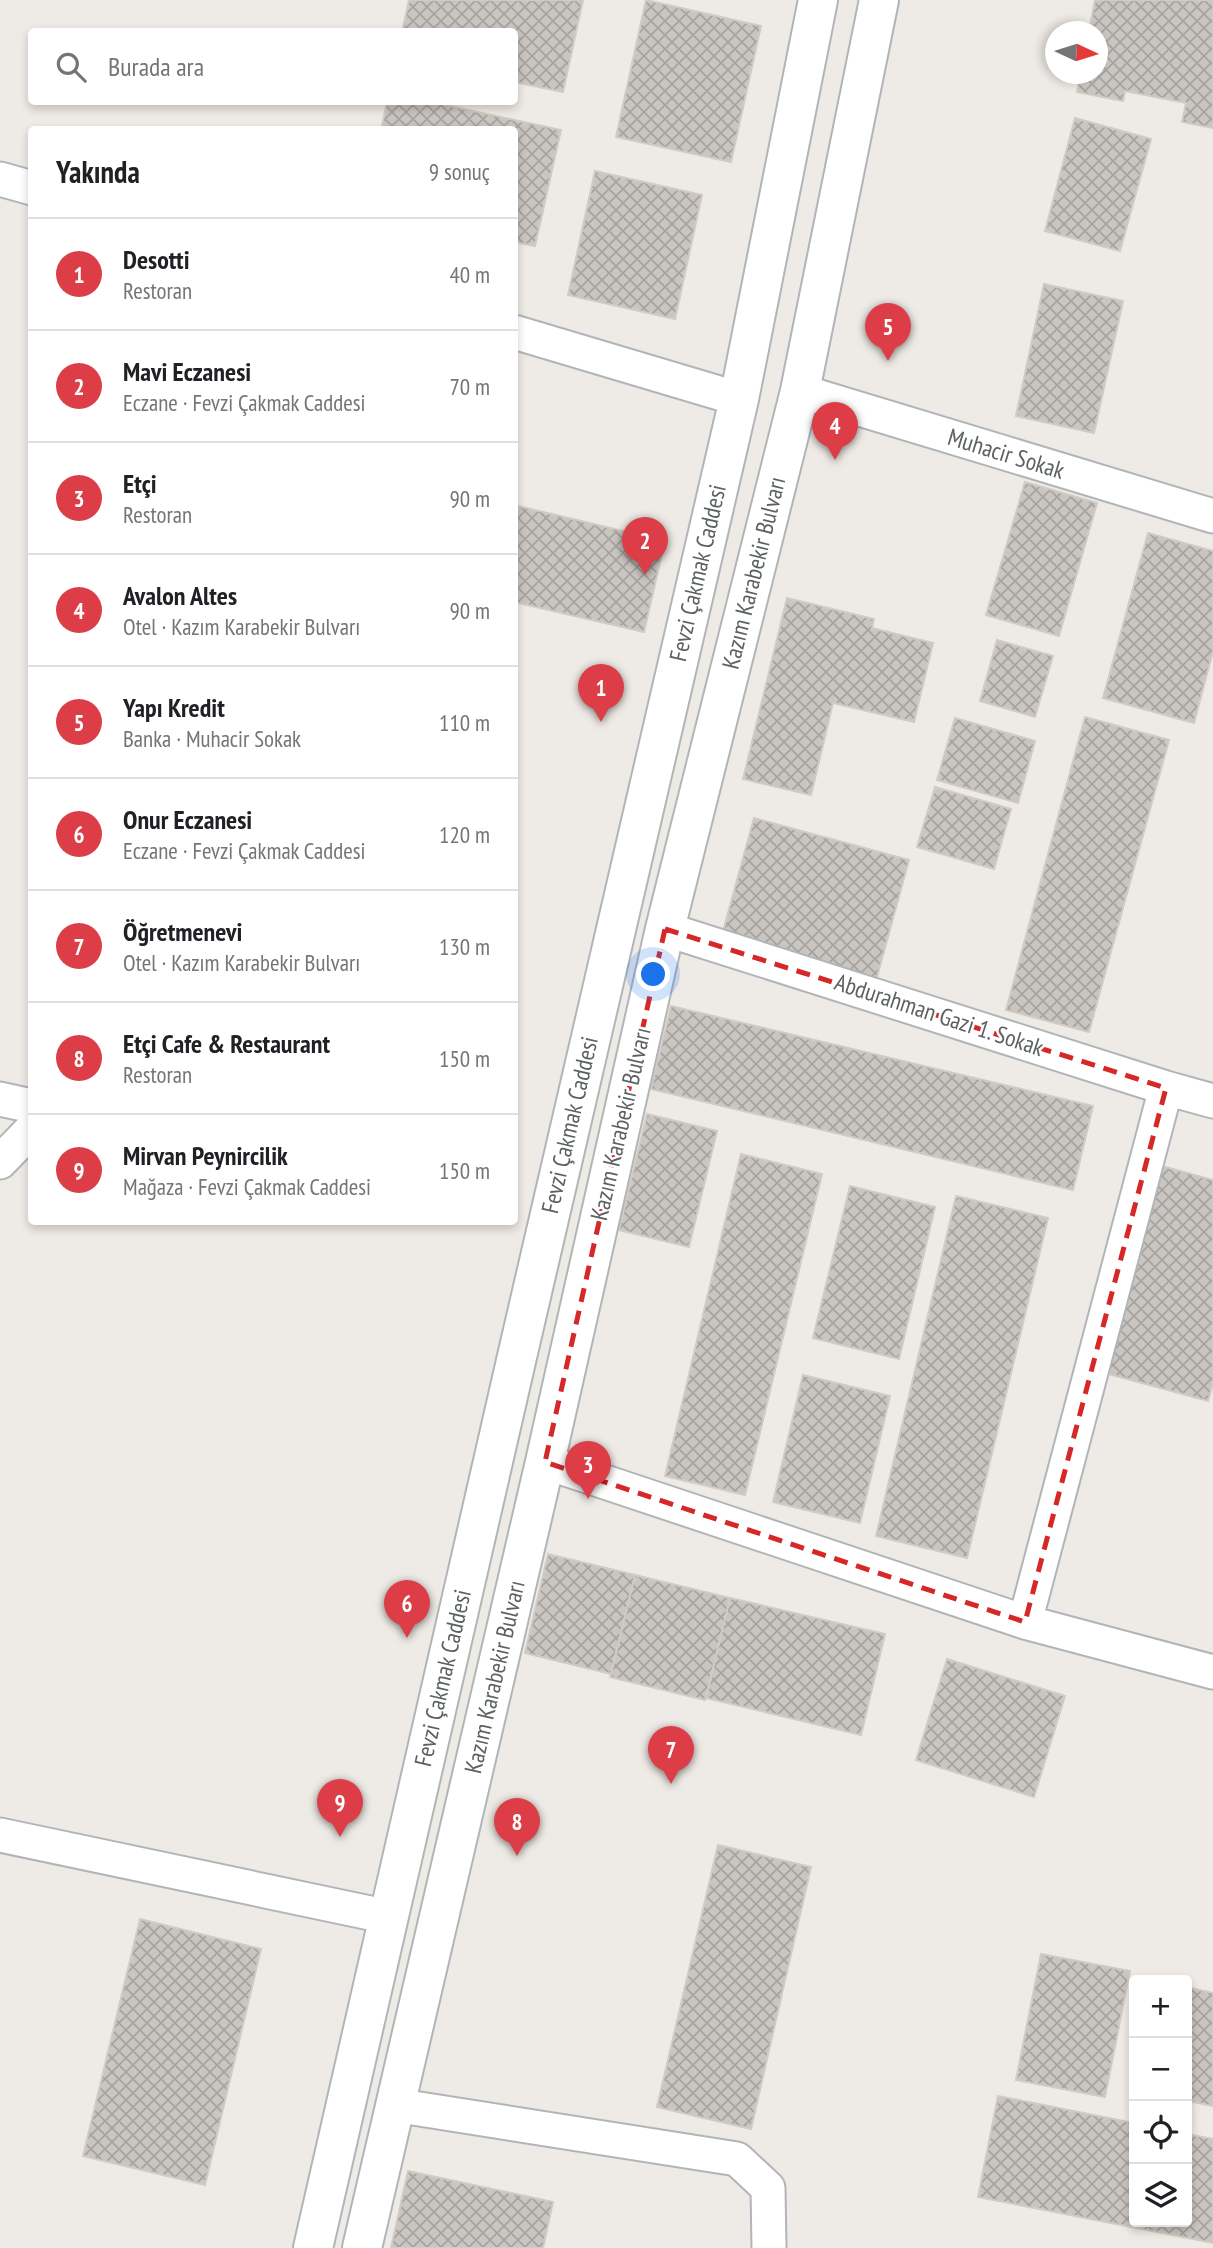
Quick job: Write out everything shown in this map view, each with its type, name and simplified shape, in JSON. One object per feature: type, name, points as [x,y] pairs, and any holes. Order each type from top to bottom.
[{"type":"main road","name":"Fevzi Çakmak Caddesi","points":[[313,2248],[739,399],[818,0]]},
{"type":"main road","name":"Kazım Karabekir Bulvarı","points":[[362,2248],[545,1462],[665,929],[800,391],[879,0]]},
{"type":"street","points":[[0,179],[28,187]]},
{"type":"street","points":[[518,333],[739,399]]},
{"type":"street","name":"Muhacir Sokak","points":[[800,391],[1213,516]]},
{"type":"street","name":"Abdurahman Gazi 1. Sokak","points":[[665,929],[1213,1101]]},
{"type":"street","points":[[1025,1622],[1166,1088]]},
{"type":"street","points":[[0,1099],[28,1105]]},
{"type":"street","points":[[0,1162],[28,1133]]},
{"type":"street","points":[[545,1462],[1025,1622],[1213,1672]]},
{"type":"street","points":[[0,1835],[388,1917]]},
{"type":"street","points":[[394,2105],[737,2159],[768,2188],[769,2248]]},
{"type":"highlighted area","points":[[665,929],[1166,1088],[1025,1622],[545,1462]]},
{"type":"building","points":[[409,0],[583,0],[563,92],[518,83],[518,28],[403,28]]},
{"type":"building","points":[[646,0],[761,26],[731,162],[616,137]]},
{"type":"building","points":[[1095,0],[1213,0],[1213,128],[1182,122],[1186,103],[1125,91],[1123,101],[1077,92],[1078,84],[1108,84],[1108,21],[1091,21]]},
{"type":"building","points":[[386,105],[446,105],[561,130],[535,246],[518,243],[518,126],[382,126]]},
{"type":"building","points":[[1075,118],[1151,139],[1120,251],[1045,231]]},
{"type":"building","points":[[595,171],[702,195],[675,319],[568,295]]},
{"type":"building","points":[[1044,284],[1123,301],[1094,433],[1016,416]]},
{"type":"building","points":[[1025,482],[1097,503],[1059,636],[986,615]]},
{"type":"building","points":[[518,506],[665,541],[644,632],[518,603]]},
{"type":"building","points":[[1148,533],[1213,551],[1213,651],[1194,723],[1103,698]]},
{"type":"building","points":[[787,598],[874,619],[872,628],[933,643],[914,722],[833,703],[811,795],[743,779]]},
{"type":"building","points":[[997,640],[1053,656],[1035,717],[980,701]]},
{"type":"building","points":[[1085,717],[1169,740],[1089,1032],[1006,1010]]},
{"type":"building","points":[[955,718],[1035,741],[1018,803],[937,780]]},
{"type":"building","points":[[935,787],[1011,809],[994,869],[917,847]]},
{"type":"building","points":[[754,818],[909,860],[874,988],[719,946]]},
{"type":"building","points":[[671,1006],[1093,1106],[1073,1190],[651,1089]]},
{"type":"building","points":[[647,1114],[717,1131],[689,1247],[619,1230]]},
{"type":"building","points":[[741,1154],[822,1174],[745,1495],[665,1476]]},
{"type":"building","points":[[1162,1166],[1213,1180],[1213,1383],[1208,1401],[1105,1373]]},
{"type":"building","points":[[850,1186],[935,1207],[899,1359],[813,1338]]},
{"type":"building","points":[[956,1196],[1048,1218],[967,1558],[876,1536]]},
{"type":"building","points":[[803,1375],[890,1396],[860,1523],[773,1502]]},
{"type":"building","points":[[548,1554],[635,1575],[611,1674],[525,1653]]},
{"type":"building","points":[[635,1575],[730,1598],[705,1700],[610,1677]]},
{"type":"building","points":[[730,1598],[885,1634],[861,1735],[706,1698]]},
{"type":"building","points":[[947,1659],[1065,1696],[1034,1797],[916,1760]]},
{"type":"building","points":[[718,1845],[811,1867],[751,2129],[657,2107]]},
{"type":"building","points":[[140,1919],[261,1949],[205,2185],[83,2156]]},
{"type":"building","points":[[1041,1954],[1130,1971],[1105,2097],[1016,2080]]},
{"type":"building","points":[[1192,1988],[1213,1993],[1213,2106],[1192,2102]]},
{"type":"building","points":[[998,2096],[1129,2122],[1129,2227],[978,2197]]},
{"type":"building","points":[[1192,2135],[1213,2139],[1213,2243],[1131,2227],[1192,2227]]},
{"type":"building","points":[[408,2171],[553,2202],[543,2248],[391,2248]]},
{"type":"place","name":"Yapı Kredit","points":[[888,361]]},
{"type":"place","name":"Avalon Altes","points":[[835,460]]},
{"type":"place","name":"Mavi Eczanesi","points":[[645,575]]},
{"type":"place","name":"Desotti","points":[[601,722]]},
{"type":"place","name":"Etçi","points":[[588,1499]]},
{"type":"place","name":"Onur Eczanesi","points":[[407,1638]]},
{"type":"place","name":"Öğretmenevi","points":[[671,1784]]},
{"type":"place","name":"Mirvan Peynircilik","points":[[340,1837]]},
{"type":"place","name":"Etçi Cafe & Restaurant","points":[[517,1856]]}]
